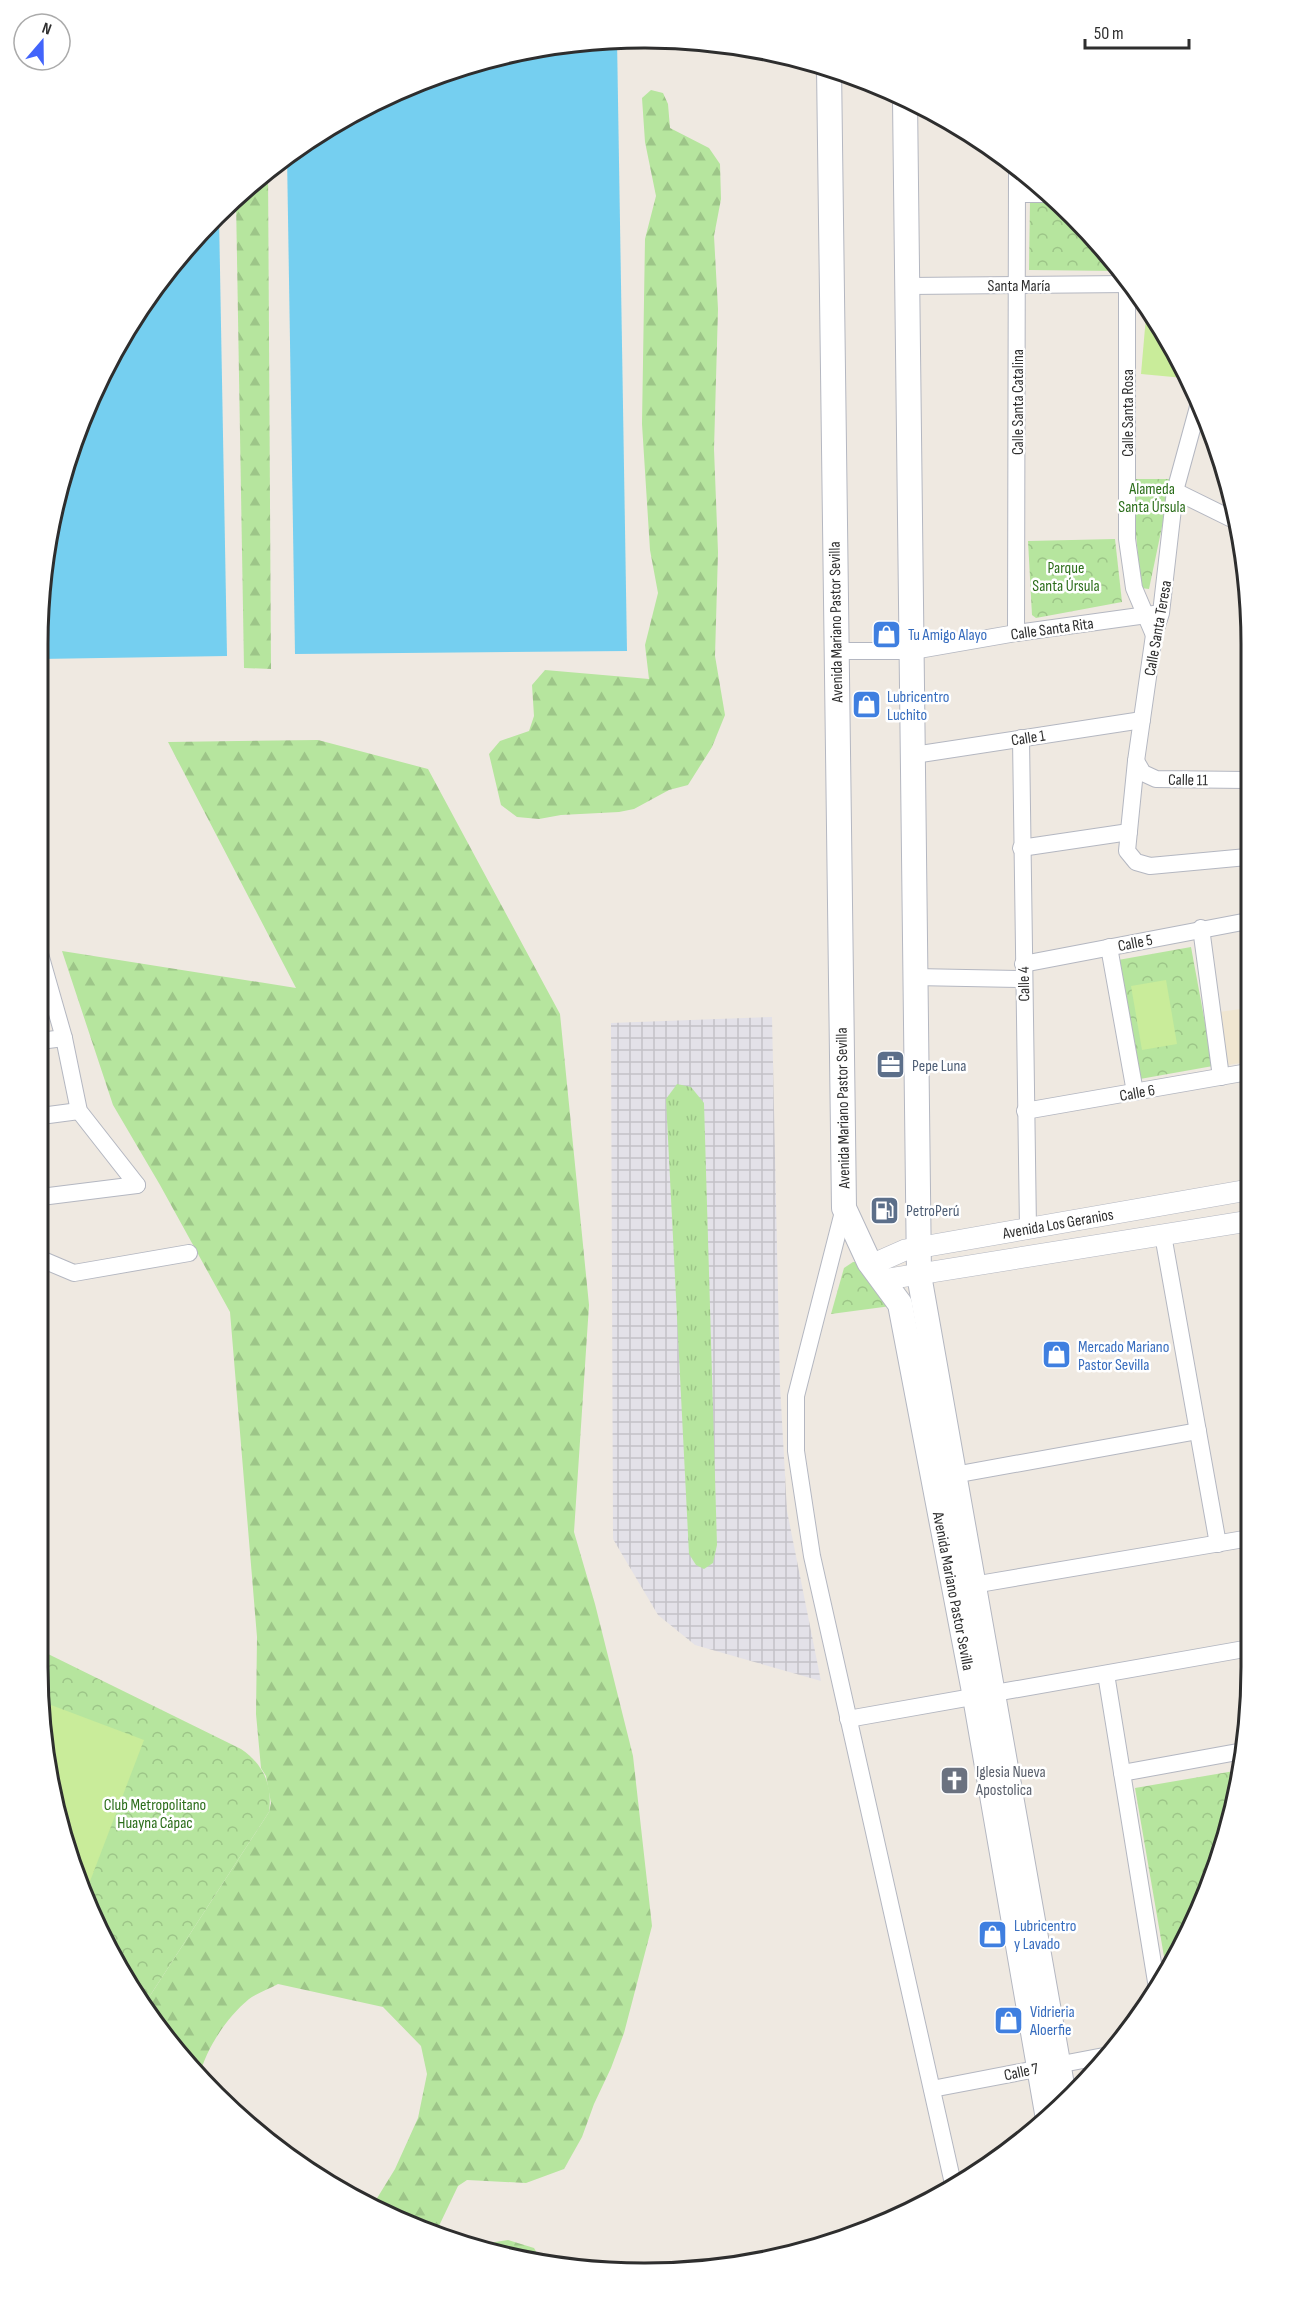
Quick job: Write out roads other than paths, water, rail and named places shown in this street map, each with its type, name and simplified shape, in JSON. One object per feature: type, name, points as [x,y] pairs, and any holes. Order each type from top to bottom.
[{"type":"main road","name":"Avenida Mariano Pastor Sevilla","points":[[829,78],[843,1208],[876,1273],[900,1304],[983,1695],[1049,2066],[1048,2105]]},
{"type":"main road","name":"Avenida Mariano Pastor Sevilla","points":[[905,109],[919,1275],[973,1585],[983,1695]]},
{"type":"main road","name":"Avenida Mariano Pastor Sevilla","points":[[1049,2066],[1061,2093]]},
{"type":"street","name":"Calle Santa Catalina","points":[[1016,633],[1017,179]]},
{"type":"street","points":[[1018,194],[1036,194]]},
{"type":"street","name":"Santa María","points":[[908,286],[1119,283]]},
{"type":"street","name":"Calle Santa Rosa","points":[[1128,295],[1127,539],[1134,588],[1153,614]]},
{"type":"street","name":"Calle Santa Teresa","points":[[1196,415],[1175,491],[1153,614],[1154,635],[1126,851],[1136,862],[1150,866],[1241,858]]},
{"type":"street","points":[[1175,491],[1227,517]]},
{"type":"street","name":"Calle Santa Rita","points":[[836,651],[913,651],[1016,633],[1153,614]]},
{"type":"street","name":"Calle 1","points":[[914,755],[1142,720]]},
{"type":"street","name":"Calle 4","points":[[1021,738],[1028,1229]]},
{"type":"street","name":"Calle 11","points":[[1136,761],[1143,773],[1156,779],[1241,780]]},
{"type":"street","points":[[1022,848],[1129,832]]},
{"type":"street","name":"Calle 5","points":[[914,977],[1023,972],[1109,947],[1241,922]]},
{"type":"street","points":[[1201,928],[1221,1077]]},
{"type":"street","points":[[1109,947],[1135,1092]]},
{"type":"street","points":[[48,984],[64,1038],[79,1111],[137,1185],[48,1196]]},
{"type":"street","points":[[48,1040],[64,1038]]},
{"type":"street","name":"Calle 6","points":[[1025,1111],[1241,1073]]},
{"type":"street","points":[[48,1115],[79,1111]]},
{"type":"street","name":"Avenida Los Geranios","points":[[876,1273],[905,1250],[1241,1191]]},
{"type":"street","points":[[843,1208],[796,1396],[796,1451],[812,1556],[952,2177]]},
{"type":"street","name":"Avenida Los Geranios","points":[[876,1273],[919,1275],[1241,1222]]},
{"type":"street","points":[[1163,1235],[1218,1544]]},
{"type":"street","points":[[952,1242],[958,1268]]},
{"type":"street","points":[[48,1262],[74,1273],[189,1253]]},
{"type":"street","points":[[954,1475],[1198,1431]]},
{"type":"street","points":[[973,1585],[1241,1540]]},
{"type":"street","points":[[848,1719],[1241,1650]]},
{"type":"street","points":[[1106,1674],[1155,1975]]},
{"type":"street","points":[[1122,1773],[1235,1753]]},
{"type":"street","name":"Calle 7","points":[[932,2089],[1095,2058]]},
{"type":"water","points":[[617,49],[627,651],[295,654],[287,167],[346,128],[416,93],[490,68],[528,59]]},
{"type":"water","points":[[219,227],[227,656],[48,659],[49,605],[59,528],[68,490],[93,416],[128,346],[149,313],[171,281]]},
{"type":"place","name":"Tu Amigo Alayo","points":[[887,634]]},
{"type":"place","name":"Lubricentro Luchito","points":[[866,705]]},
{"type":"place","name":"Pepe Luna","points":[[891,1065]]},
{"type":"place","name":"PetroPerú","points":[[885,1210]]},
{"type":"place","name":"Mercado Mariano Pastor Sevilla","points":[[1057,1355]]},
{"type":"place","name":"Iglesia Nueva Apostolica","points":[[955,1780]]},
{"type":"place","name":"Lubricentro y Lavado","points":[[993,1934]]},
{"type":"place","name":"Vidrieria Aloerfie","points":[[1009,2020]]},
{"type":"park label","name":"Alameda Santa Úrsula","points":[[1152,497]]},
{"type":"park label","name":"Parque Santa Úrsula","points":[[1066,576]]},
{"type":"park label","name":"Club Metropolitano Huayna Cápac","points":[[155,1813]]}]
